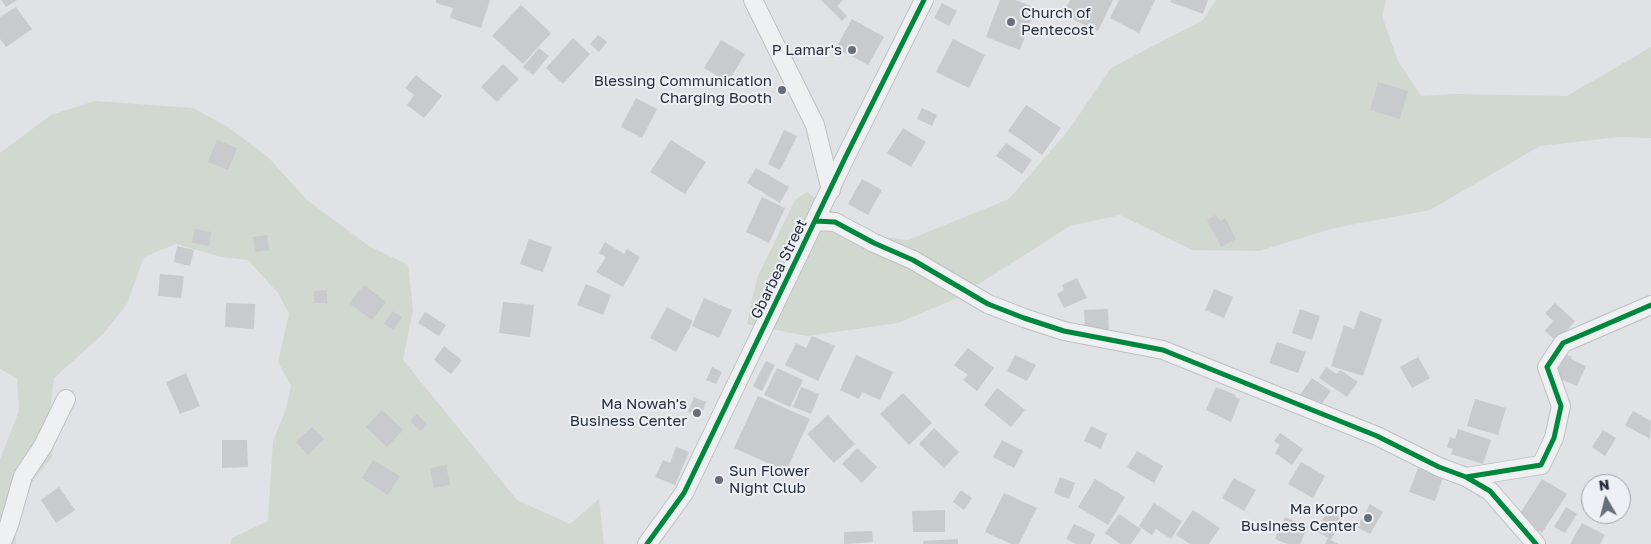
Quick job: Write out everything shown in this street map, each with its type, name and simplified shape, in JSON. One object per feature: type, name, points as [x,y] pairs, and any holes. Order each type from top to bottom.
[{"type":"street","points":[[753,0],[815,125],[831,190]]},
{"type":"street","name":"Gbarbea Street","points":[[647,544],[684,493],[924,0]]},
{"type":"street","points":[[816,221],[836,222],[874,243],[914,260],[997,308],[1064,331],[1163,350],[1377,436],[1466,477],[1490,491],[1536,544]]},
{"type":"street","points":[[1466,477],[1541,465],[1554,438],[1561,406],[1547,367],[1562,343],[1651,305]]},
{"type":"street","points":[[1,544],[10,525],[23,476],[43,446],[66,399]]},
{"type":"shaded area","points":[[1216,0],[1386,0],[1382,16],[1398,61],[1421,96],[1455,94],[1567,96],[1651,47],[1651,138],[1619,137],[1540,146],[1430,210],[1334,228],[1259,251],[1192,250],[1120,215],[1070,226],[955,299],[898,323],[807,336],[747,324],[757,278],[795,200],[807,192],[859,234],[908,240],[1009,199],[1068,131],[1111,68],[1203,20]]},
{"type":"shaded area","points":[[95,101],[193,108],[228,127],[269,158],[307,200],[369,246],[408,265],[413,310],[403,360],[517,500],[570,524],[599,499],[604,544],[230,544],[232,538],[268,521],[273,441],[286,409],[291,386],[278,362],[289,314],[278,293],[248,260],[221,257],[176,244],[144,257],[127,304],[103,334],[54,378],[50,410],[52,457],[28,487],[15,528],[16,544],[0,544],[0,459],[19,411],[17,378],[0,369],[0,153],[51,115]]},
{"type":"building","points":[[1,0],[17,0],[6,7]]},
{"type":"building","points":[[436,0],[490,0],[481,28],[450,18],[453,8],[436,3]]},
{"type":"building","points":[[821,0],[843,0],[837,6],[847,16],[842,21]]},
{"type":"building","name":"Church of Pentecost","points":[[1000,0],[1015,0],[1036,8],[1020,50],[986,37]]},
{"type":"building","points":[[1070,0],[1113,0],[1098,31],[1063,15]]},
{"type":"building","points":[[1119,0],[1155,0],[1139,33],[1110,18]]},
{"type":"building","points":[[1171,0],[1208,0],[1203,14],[1170,2]]},
{"type":"building","points":[[942,3],[957,11],[949,26],[934,18]]},
{"type":"building","points":[[521,5],[551,33],[523,64],[492,36]]},
{"type":"building","points":[[16,7],[32,29],[6,47],[0,39],[0,17]]},
{"type":"building","points":[[852,19],[884,37],[868,65],[836,48]]},
{"type":"building","points":[[598,35],[607,42],[599,52],[590,44]]},
{"type":"building","points":[[573,38],[590,54],[563,84],[546,68]]},
{"type":"building","points":[[953,39],[985,55],[969,88],[936,72]]},
{"type":"building","points":[[721,40],[745,54],[728,82],[704,68]]},
{"type":"building","points":[[539,48],[549,56],[533,75],[523,67]]},
{"type":"building","points":[[503,64],[519,79],[497,102],[481,87]]},
{"type":"building","points":[[416,75],[442,96],[424,118],[407,105],[414,95],[405,88]]},
{"type":"building","points":[[1378,82],[1408,91],[1400,119],[1370,110]]},
{"type":"building","points":[[636,98],[657,109],[642,138],[621,127]]},
{"type":"building","points":[[1026,105],[1061,128],[1042,155],[1008,131]]},
{"type":"building","points":[[922,108],[937,115],[932,126],[917,119]]},
{"type":"building","points":[[903,128],[926,142],[911,167],[887,153]]},
{"type":"building","points":[[784,130],[797,136],[780,170],[768,164]]},
{"type":"building","points":[[217,140],[237,148],[228,170],[208,162]]},
{"type":"building","points":[[671,140],[706,162],[685,194],[650,172]]},
{"type":"building","points":[[1006,143],[1032,160],[1022,174],[996,156]]},
{"type":"building","points":[[756,168],[789,187],[780,203],[747,183]]},
{"type":"building","points":[[862,179],[882,190],[868,215],[848,204]]},
{"type":"building","points":[[762,197],[785,208],[769,243],[746,232]]},
{"type":"building","points":[[1216,215],[1220,221],[1225,218],[1236,239],[1221,247],[1207,220]]},
{"type":"building","points":[[195,229],[211,232],[209,246],[192,243]]},
{"type":"building","points":[[267,235],[269,250],[255,252],[253,237]]},
{"type":"building","points":[[529,239],[552,247],[543,272],[520,264]]},
{"type":"building","points":[[605,242],[624,254],[627,249],[640,257],[623,287],[596,272],[606,257],[599,253]]},
{"type":"building","points":[[177,246],[194,250],[190,266],[174,262]]},
{"type":"building","points":[[160,274],[184,276],[181,298],[158,296]]},
{"type":"building","points":[[1077,278],[1087,298],[1064,308],[1057,294],[1064,290],[1062,285]]},
{"type":"building","points":[[586,284],[611,295],[603,315],[577,305]]},
{"type":"building","points":[[364,285],[386,302],[372,320],[349,303]]},
{"type":"building","points":[[1214,289],[1233,297],[1224,318],[1205,310]]},
{"type":"building","points":[[327,290],[327,303],[314,303],[314,291]]},
{"type":"building","points":[[704,298],[732,310],[719,338],[692,326]]},
{"type":"building","points":[[503,302],[534,305],[530,337],[499,333]]},
{"type":"building","points":[[226,303],[255,304],[254,329],[225,327]]},
{"type":"building","points":[[1555,303],[1575,321],[1557,342],[1545,331],[1553,321],[1545,313]]},
{"type":"building","points":[[667,307],[693,321],[676,352],[650,338]]},
{"type":"building","points":[[1108,309],[1109,333],[1085,335],[1084,310]]},
{"type":"building","points":[[1300,309],[1320,316],[1312,340],[1292,333]]},
{"type":"building","points":[[392,311],[402,317],[394,330],[384,324]]},
{"type":"building","points":[[1360,311],[1382,319],[1363,376],[1331,366],[1344,325],[1354,329]]},
{"type":"building","points":[[425,312],[446,325],[439,336],[418,323]]},
{"type":"building","points":[[812,336],[835,346],[818,381],[785,365],[796,343],[806,348]]},
{"type":"building","points":[[1277,342],[1306,352],[1298,373],[1269,363]]},
{"type":"building","points":[[444,346],[462,360],[451,374],[434,360]]},
{"type":"building","points":[[968,348],[994,368],[977,391],[963,380],[968,375],[954,365]]},
{"type":"building","points":[[1563,353],[1586,366],[1577,386],[1553,376]]},
{"type":"building","points":[[856,355],[893,372],[880,400],[862,392],[859,399],[840,390]]},
{"type":"building","points":[[1015,355],[1036,365],[1027,381],[1007,371]]},
{"type":"building","points":[[1418,357],[1430,378],[1412,388],[1400,367]]},
{"type":"building","points":[[766,361],[775,365],[762,391],[753,386]]},
{"type":"building","points":[[712,367],[722,372],[716,384],[706,380]]},
{"type":"building","points":[[1326,367],[1337,374],[1340,370],[1358,382],[1347,397],[1319,378]]},
{"type":"building","points":[[777,368],[803,380],[790,407],[764,395]]},
{"type":"building","points":[[186,373],[200,406],[180,414],[166,382]]},
{"type":"building","points":[[1312,378],[1331,391],[1318,409],[1299,396]]},
{"type":"building","points":[[801,387],[819,394],[811,414],[793,407]]},
{"type":"building","points":[[1216,387],[1236,395],[1235,397],[1240,399],[1231,422],[1206,410]]},
{"type":"building","points":[[997,388],[1025,410],[1011,427],[984,405]]},
{"type":"building","points":[[903,393],[932,423],[909,445],[880,414]]},
{"type":"building","points":[[758,396],[810,419],[786,471],[734,448]]},
{"type":"building","points":[[694,397],[706,402],[701,417],[688,412]]},
{"type":"building","points":[[1475,399],[1506,408],[1498,435],[1467,426]]},
{"type":"building","points":[[382,410],[403,430],[387,447],[366,427]]},
{"type":"building","points":[[1633,411],[1651,421],[1650,439],[1625,425]]},
{"type":"building","points":[[417,414],[427,425],[420,431],[410,420]]},
{"type":"building","points":[[828,415],[855,444],[834,463],[807,434]]},
{"type":"building","points":[[1091,426],[1107,434],[1101,449],[1084,441]]},
{"type":"building","points":[[312,427],[324,439],[308,455],[296,442]]},
{"type":"building","points":[[934,428],[959,452],[944,468],[919,444]]},
{"type":"building","points":[[1458,429],[1491,440],[1483,464],[1451,454],[1453,449],[1447,447],[1450,437],[1455,439]]},
{"type":"building","points":[[1603,430],[1616,438],[1605,456],[1592,447]]},
{"type":"building","points":[[1280,433],[1303,449],[1292,465],[1275,453],[1280,445],[1274,441]]},
{"type":"building","points":[[222,440],[247,440],[248,467],[222,468]]},
{"type":"building","points":[[1002,440],[1023,451],[1014,468],[993,457]]},
{"type":"building","points":[[676,447],[689,452],[675,485],[655,477],[663,460],[670,463]]},
{"type":"building","points":[[857,448],[877,467],[862,483],[842,464]]},
{"type":"building","points":[[1137,451],[1163,466],[1154,483],[1127,467]]},
{"type":"building","points":[[373,460],[400,476],[388,495],[362,478]]},
{"type":"building","points":[[1301,462],[1325,476],[1313,498],[1288,484]]},
{"type":"building","points":[[446,465],[450,485],[434,488],[430,468]]},
{"type":"building","points":[[1418,468],[1443,477],[1435,501],[1409,492]]},
{"type":"building","points":[[1060,477],[1075,483],[1069,499],[1054,493]]},
{"type":"building","points":[[1234,478],[1256,490],[1244,511],[1222,498]]},
{"type":"building","points":[[1095,479],[1125,497],[1108,525],[1078,507]]},
{"type":"building","points":[[1542,479],[1567,494],[1542,533],[1517,518]]},
{"type":"building","points":[[59,487],[75,510],[56,523],[41,500]]},
{"type":"building","points":[[961,490],[972,498],[964,510],[953,502]]},
{"type":"building","points":[[1004,493],[1037,508],[1019,544],[1011,544],[985,532]]},
{"type":"building","points":[[1154,503],[1182,521],[1171,539],[1156,529],[1152,535],[1139,526]]},
{"type":"building","points":[[1370,504],[1383,512],[1370,534],[1357,527]]},
{"type":"building","points":[[1566,507],[1577,514],[1565,533],[1554,527]]},
{"type":"building","points":[[1328,509],[1343,516],[1331,540],[1338,544],[1325,544],[1328,538],[1316,531]]},
{"type":"building","points":[[945,510],[945,532],[913,532],[912,511]]},
{"type":"building","points":[[1193,510],[1220,528],[1209,544],[1190,544],[1176,535]]},
{"type":"building","points":[[1119,514],[1141,529],[1131,544],[1120,544],[1105,533]]},
{"type":"building","points":[[1285,517],[1308,527],[1300,544],[1287,544],[1275,539]]},
{"type":"building","points":[[1074,524],[1095,534],[1091,544],[1076,544],[1066,539]]},
{"type":"building","points":[[1581,524],[1605,535],[1600,544],[1570,544]]},
{"type":"building","points":[[872,531],[873,542],[844,544],[844,532]]},
{"type":"building","points":[[958,539],[958,544],[923,544],[923,541]]},
{"type":"cycle path","points":[[647,544],[684,493],[846,156],[924,0]]},
{"type":"cycle path","points":[[816,221],[835,222],[874,243],[913,260],[988,304],[1024,318],[1064,331],[1163,350],[1377,436],[1439,467],[1466,477],[1490,491],[1536,544]]},
{"type":"cycle path","points":[[1466,477],[1541,465],[1554,438],[1561,406],[1547,367],[1563,343],[1651,305]]},
{"type":"place","name":"Church of Pentecost","points":[[1011,22]]},
{"type":"place","name":"P Lamar's","points":[[852,50]]},
{"type":"place","name":"Blessing Communication Charging Booth","points":[[782,90]]},
{"type":"place","name":"Ma Nowah's Business Center","points":[[697,413]]},
{"type":"place","name":"Sun Flower Night Club","points":[[719,480]]},
{"type":"place","name":"Ma Korpo Business Center","points":[[1368,518]]}]
